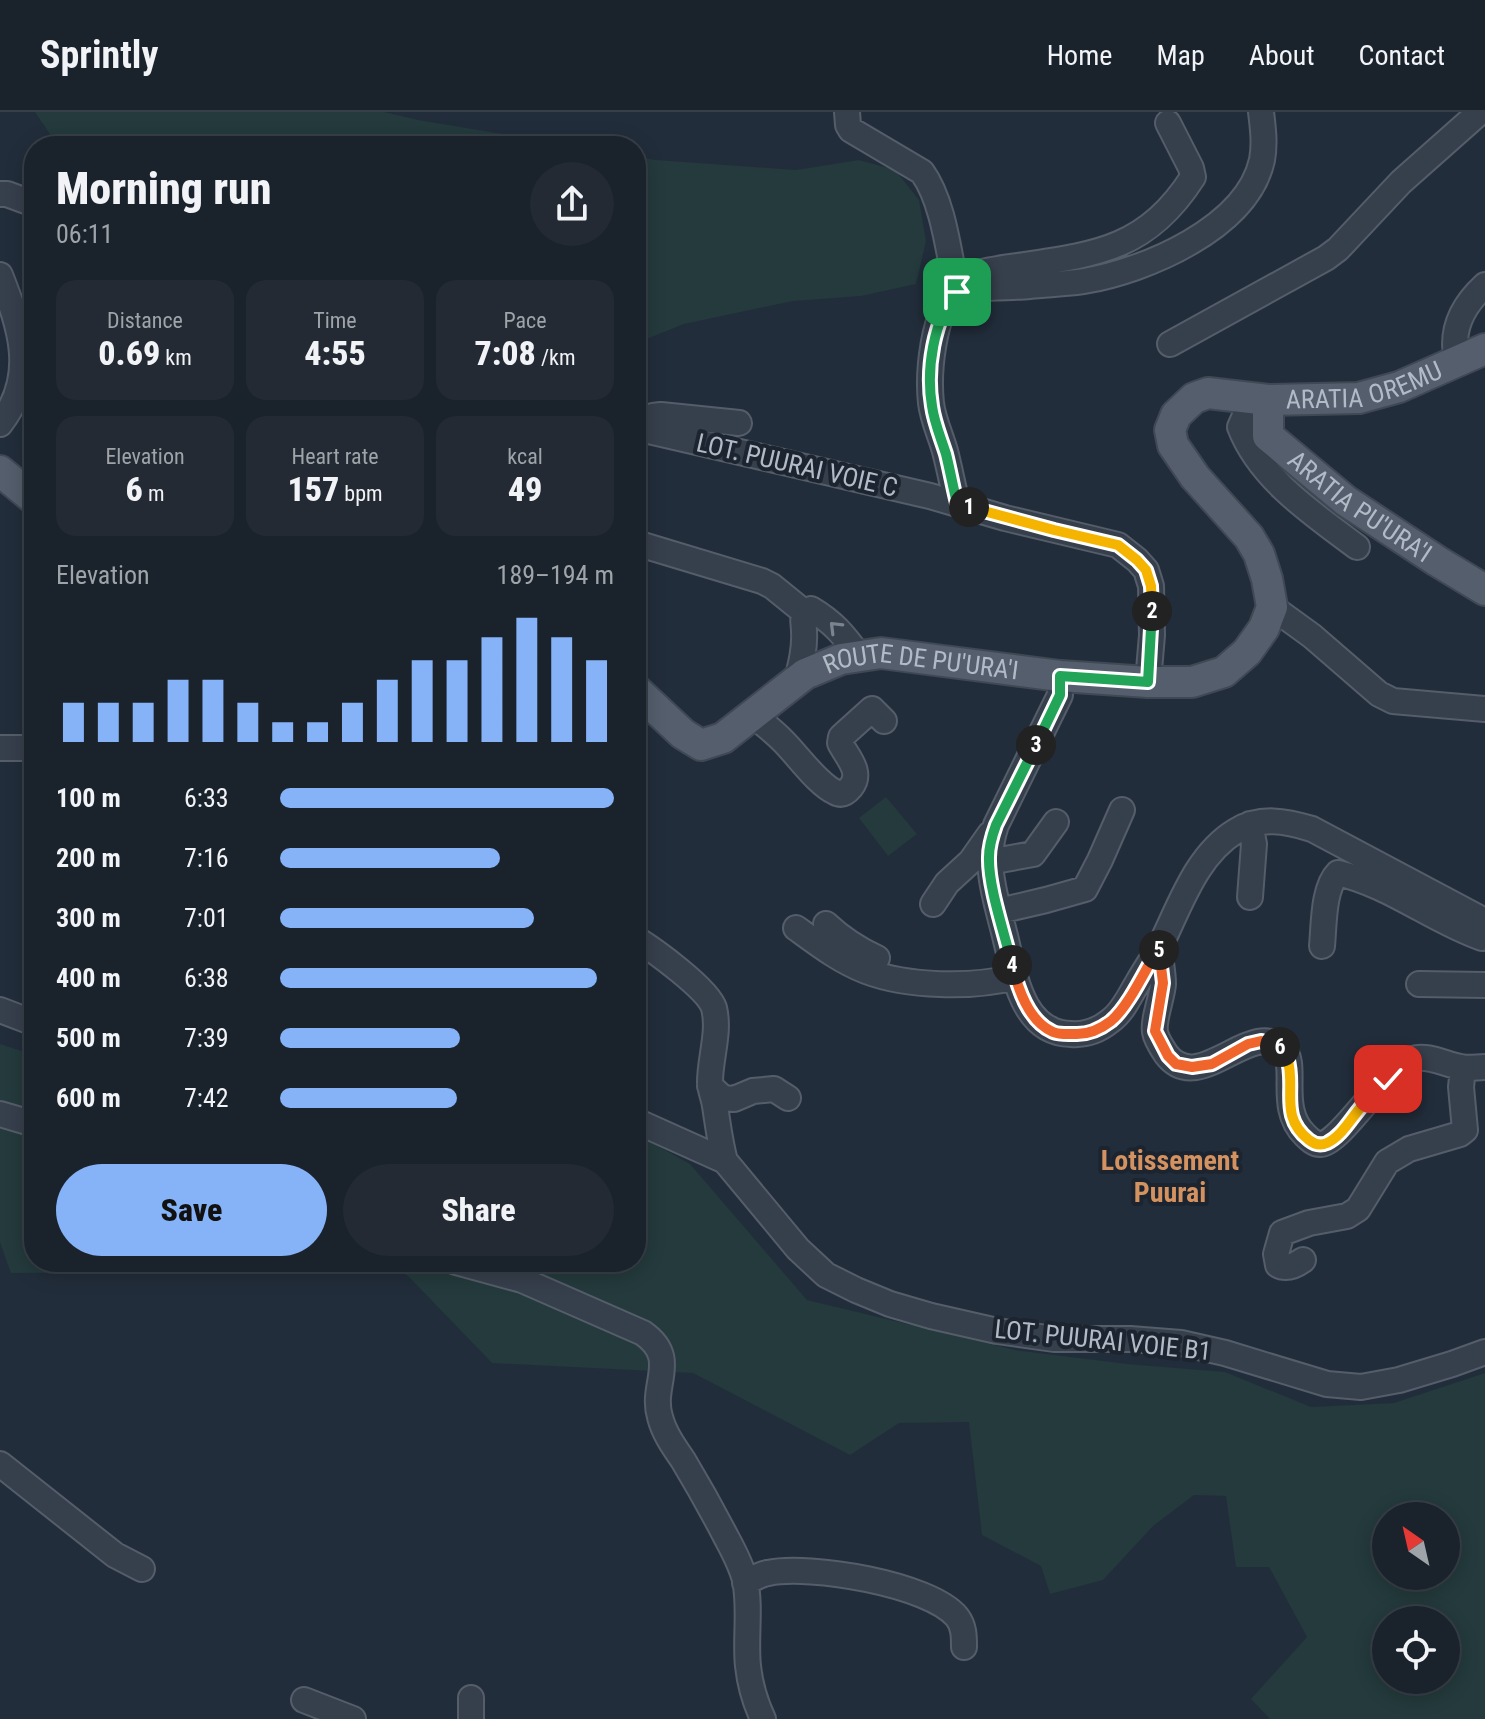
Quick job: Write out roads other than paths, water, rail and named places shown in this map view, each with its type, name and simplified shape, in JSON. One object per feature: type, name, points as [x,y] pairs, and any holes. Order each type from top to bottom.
[{"type":"main road","name":"ARATIA OREMU","points":[[1255,399],[1359,398],[1399,387],[1485,349]]},
{"type":"main road","points":[[1255,399],[1208,393],[1194,398],[1176,415],[1170,430],[1173,445],[1195,477],[1249,537],[1259,554],[1272,607]]},
{"type":"main road","name":"ARATIA PU'URA'I","points":[[1255,399],[1268,436],[1306,469],[1346,501],[1485,590]]},
{"type":"main road","points":[[0,471],[24,491]]},
{"type":"main road","name":"ROUTE DE PU'URA'I","points":[[646,699],[683,734],[701,745],[723,738],[805,674],[841,659],[881,653],[1060,676],[1192,682],[1224,672],[1247,652],[1264,628],[1272,607]]},
{"type":"street","points":[[847,112],[851,130],[922,172],[930,184],[944,227],[957,292]]},
{"type":"street","points":[[957,292],[1086,281],[1138,266],[1186,245],[1216,226],[1236,208],[1252,186],[1262,163],[1261,112]]},
{"type":"street","points":[[1170,344],[1338,249],[1470,115]]},
{"type":"street","points":[[957,503],[931,403],[934,340],[947,304],[974,275],[1094,253],[1119,245],[1143,232],[1180,197],[1193,177],[1168,123]]},
{"type":"street","points":[[0,194],[24,200]]},
{"type":"street","points":[[0,275],[16,315],[24,361],[21,386],[9,413],[0,424]]},
{"type":"street","name":"ARATIA OREMU","points":[[1457,361],[1454,343],[1457,325],[1466,306],[1485,285]]},
{"type":"street","points":[[1255,399],[1240,427],[1247,445],[1274,478],[1314,515],[1357,547]]},
{"type":"street","name":"LOT. PUURAI VOIE C","points":[[646,421],[661,415],[739,423]]},
{"type":"street","name":"LOT. PUURAI VOIE C","points":[[646,430],[957,503],[1118,545],[1146,570],[1151,586],[1152,635],[1148,682]]},
{"type":"street","points":[[646,546],[762,581],[804,612]]},
{"type":"street","points":[[1272,607],[1312,636],[1379,694],[1393,701],[1485,709]]},
{"type":"street","points":[[797,680],[803,658],[805,630],[802,617],[804,612],[811,609],[828,619],[859,656]]},
{"type":"street","points":[[1060,676],[1060,695],[996,825],[989,862],[1015,977],[1033,1015],[1054,1033],[1083,1034],[1098,1029],[1118,1014],[1159,947],[1208,856],[1219,844],[1250,824],[1276,820],[1312,829],[1485,921]]},
{"type":"street","points":[[753,714],[823,784],[841,794],[853,784],[856,769],[840,743],[841,737],[872,709],[884,721]]},
{"type":"street","points":[[0,748],[24,748]]},
{"type":"street","points":[[999,911],[1085,889],[1122,810]]},
{"type":"street","points":[[989,862],[1033,854],[1056,822]]},
{"type":"street","points":[[1250,824],[1254,844],[1250,897]]},
{"type":"street","points":[[933,904],[947,883],[971,861],[996,825]]},
{"type":"street","points":[[1322,946],[1325,906],[1332,880],[1338,873],[1390,893],[1462,931],[1482,938],[1485,934]]},
{"type":"street","points":[[826,924],[858,950],[902,969],[911,981]]},
{"type":"street","points":[[796,928],[826,950],[867,971],[888,977],[939,984],[972,984],[1015,977]]},
{"type":"street","name":"LOT. PUURAI VOIE B1","points":[[646,947],[703,992],[713,1006],[716,1024],[710,1086],[725,1161],[798,1249],[826,1275],[856,1290],[931,1316],[997,1331],[1054,1339],[1181,1343],[1327,1384],[1361,1387],[1399,1380],[1485,1352]]},
{"type":"street","points":[[1159,947],[1163,983],[1155,1031],[1168,1056],[1176,1064],[1192,1067],[1212,1064],[1248,1044],[1261,1041],[1283,1049],[1290,1078],[1292,1117],[1313,1143],[1326,1143],[1341,1132],[1360,1108],[1406,1062],[1417,1057],[1474,1067],[1461,1087],[1465,1130],[1409,1149],[1387,1162],[1358,1209],[1347,1216],[1309,1223],[1282,1233],[1276,1254],[1278,1265],[1283,1268],[1294,1266],[1303,1260]]},
{"type":"street","points":[[1419,984],[1485,985]]},
{"type":"street","points":[[0,1010],[24,1019]]},
{"type":"street","points":[[710,1086],[723,1098],[734,1099],[753,1091],[774,1089],[788,1098]]},
{"type":"street","points":[[0,1114],[24,1121]]},
{"type":"street","name":"LOT. PUURAI VOIE B1","points":[[646,1125],[725,1161]]},
{"type":"street","points":[[493,1272],[522,1280],[643,1333],[654,1341],[661,1352],[663,1364],[658,1414],[741,1567],[745,1583],[748,1666],[754,1700],[763,1719]]},
{"type":"street","points":[[0,1464],[115,1555],[142,1569]]},
{"type":"street","points":[[745,1583],[769,1572],[806,1572],[859,1577],[903,1588],[925,1596],[957,1616],[964,1629],[964,1647]]},
{"type":"street","points":[[304,1700],[353,1719]]},
{"type":"district","name":"Lotissement Puurai","points":[[1170,1176]]}]
